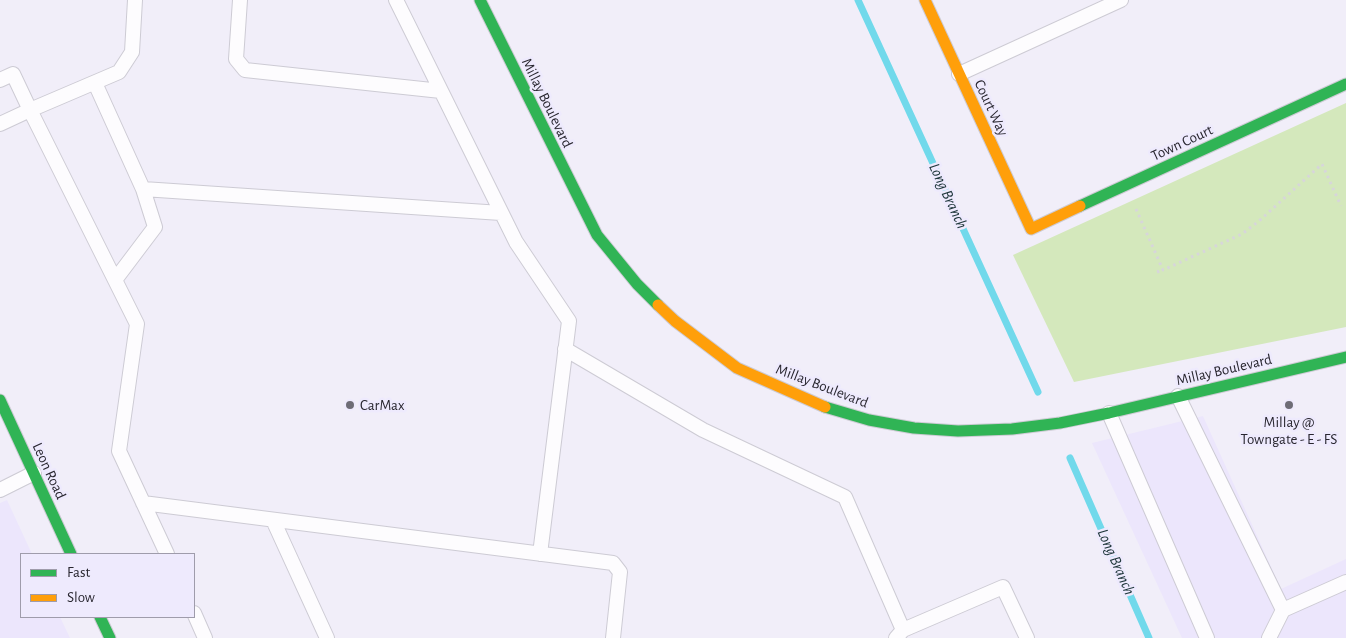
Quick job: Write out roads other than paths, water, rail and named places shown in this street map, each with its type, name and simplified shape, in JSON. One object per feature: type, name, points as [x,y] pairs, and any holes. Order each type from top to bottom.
[{"type":"street","name":"Millay Boulevard","points":[[480,0],[597,235],[637,284],[675,321],[737,368],[825,407],[870,420],[914,428],[958,431],[1012,429],[1060,423],[1109,413],[1346,357]]},
{"type":"street","name":"Court Way","points":[[925,0],[1031,229]]},
{"type":"street","name":"Town Court","points":[[1031,229],[1346,84]]},
{"type":"street","name":"Leon Road","points":[[0,400],[71,553]]},
{"type":"street","points":[[100,618],[110,638]]},
{"type":"lane","points":[[0,124],[119,72],[132,52],[135,0]]},
{"type":"lane","points":[[240,0],[236,59],[245,70],[441,91]]},
{"type":"lane","points":[[396,0],[516,242],[569,321],[540,554]]},
{"type":"lane","points":[[959,74],[1121,0]]},
{"type":"lane","points":[[0,80],[13,74],[137,324],[119,451],[167,553]]},
{"type":"lane","points":[[95,82],[143,189],[155,227],[115,280]]},
{"type":"lane","points":[[143,189],[502,213]]},
{"type":"lane","points":[[565,349],[703,430],[845,498],[900,634],[1003,587],[1027,638]]},
{"type":"lane","points":[[1178,396],[1283,610]]},
{"type":"lane","points":[[1109,413],[1207,638]]},
{"type":"lane","points":[[0,490],[34,473]]},
{"type":"lane","points":[[143,503],[613,563],[620,572],[613,638]]},
{"type":"lane","points":[[273,520],[327,638]]},
{"type":"lane","points":[[1269,638],[1283,610],[1346,582]]},
{"type":"lane","points":[[195,615],[205,638]]},
{"type":"waterway","name":"Long Branch","points":[[858,0],[1038,392]]},
{"type":"waterway","name":"Long Branch","points":[[1070,458],[1149,638]]},
{"type":"place","name":"CarMax","points":[[350,405]]},
{"type":"place","name":"Millay @ Towngate - E - FS","points":[[1289,405]]}]
